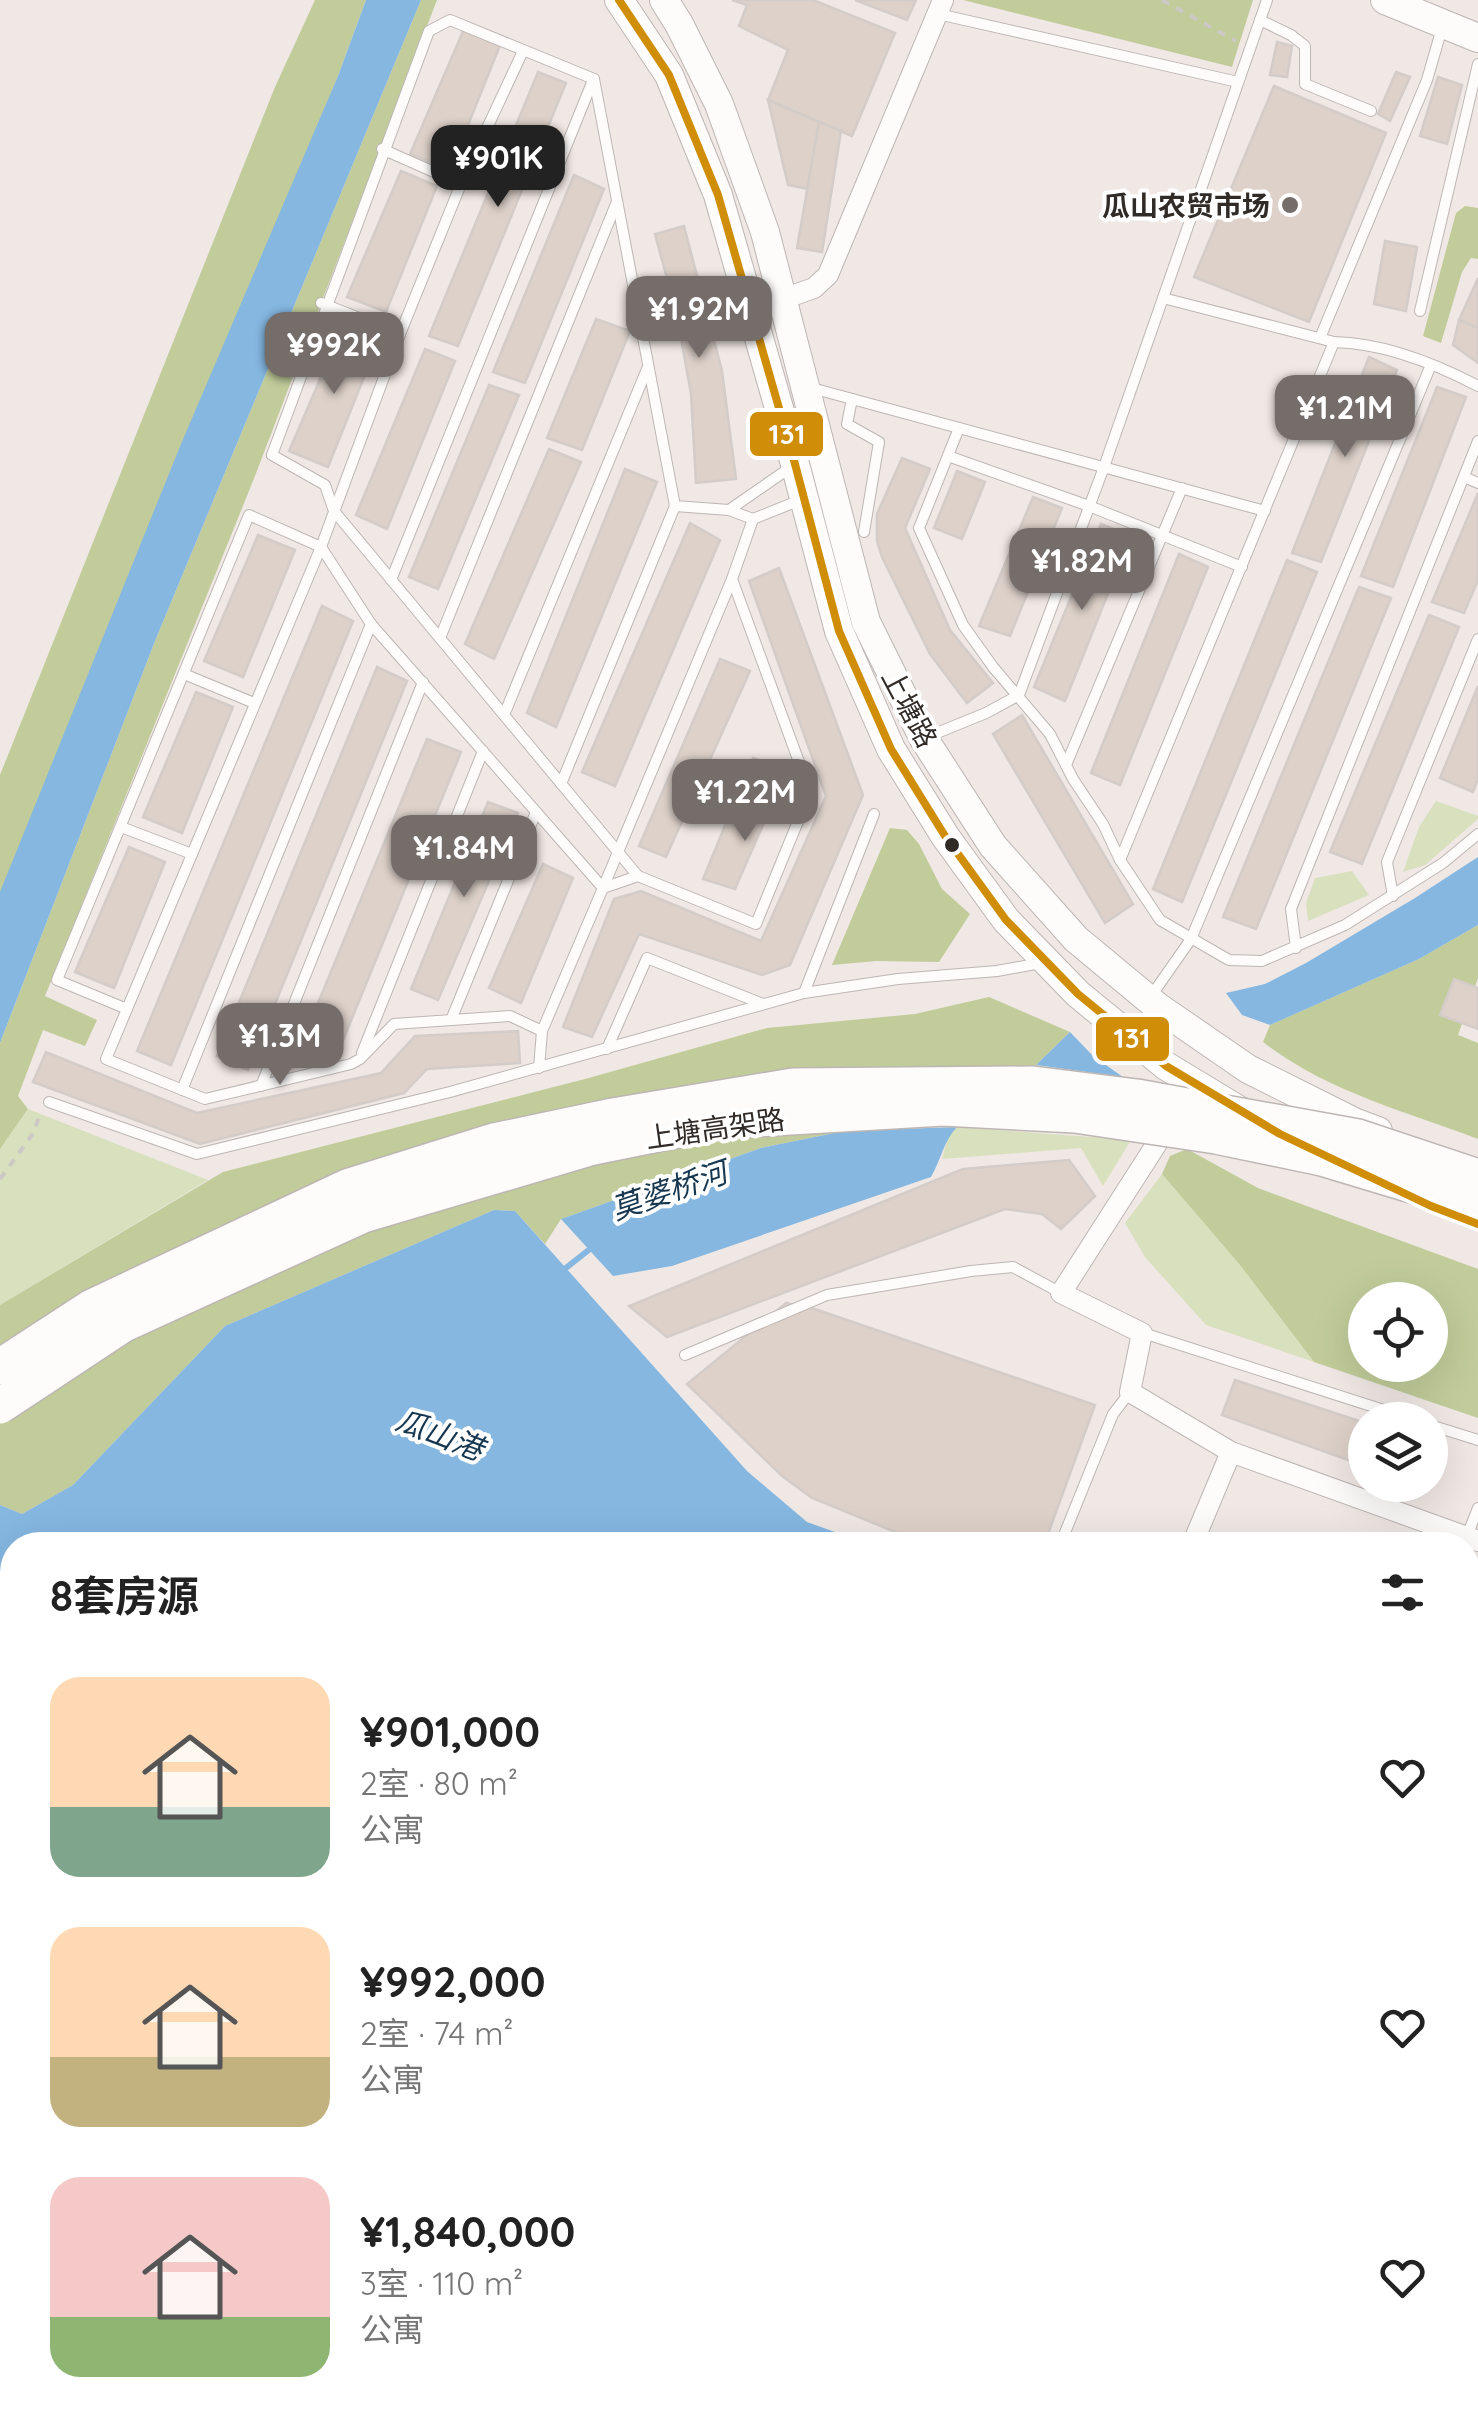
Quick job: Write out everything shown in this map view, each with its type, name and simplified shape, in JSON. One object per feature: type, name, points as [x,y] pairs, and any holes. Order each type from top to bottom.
[{"type":"highway","name":"上塘高架路","points":[[0,1367],[92,1306],[347,1187],[494,1141],[613,1116],[793,1086],[1033,1084],[1138,1097],[1358,1137],[1478,1177]]},
{"type":"highway","name":"上塘高架路","points":[[0,1406],[124,1324],[364,1214],[593,1147],[722,1122],[943,1108],[1075,1115],[1216,1136],[1322,1158],[1478,1206]]},
{"type":"main road","name":"上塘路","points":[[619,0],[669,75],[718,194],[839,631],[890,749],[945,836],[1006,920],[1078,994],[1166,1066],[1280,1134],[1430,1206],[1478,1224]]},
{"type":"main road","name":"上塘路","points":[[664,0],[719,104],[765,232],[866,622],[924,739],[993,846],[1076,939],[1149,1000],[1248,1069],[1354,1122],[1478,1169]]},
{"type":"main road","points":[[1385,0],[1478,38]]},
{"type":"street","points":[[782,300],[814,288],[828,275],[940,7]]},
{"type":"street","points":[[1196,1084],[1061,1293],[1142,1333],[1130,1392],[1231,1452],[1453,1532]]},
{"type":"street","points":[[1197,1532],[1231,1452]]},
{"type":"lane","points":[[924,739],[1019,695],[1104,467],[1267,0]]},
{"type":"lane","points":[[940,7],[1238,82]]},
{"type":"lane","points":[[594,80],[450,20],[428,31],[272,455],[325,485],[334,512],[638,876],[756,924],[810,792],[732,579]]},
{"type":"lane","points":[[1260,20],[1305,46],[1304,84],[1371,111]]},
{"type":"lane","points":[[1320,338],[1427,80],[1443,24]]},
{"type":"lane","points":[[523,50],[461,184],[321,547],[106,1060],[206,1100],[351,1064],[394,1024],[510,1016],[542,1031]]},
{"type":"lane","points":[[1420,311],[1473,110],[1478,64]]},
{"type":"lane","points":[[561,784],[675,506],[594,80]]},
{"type":"lane","points":[[391,580],[594,80]]},
{"type":"lane","points":[[381,149],[461,184]]},
{"type":"lane","points":[[440,638],[617,202]]},
{"type":"lane","points":[[1163,298],[1334,342],[1362,343],[1431,364],[1478,386]]},
{"type":"lane","points":[[321,302],[400,334]]},
{"type":"lane","points":[[1120,860],[1334,342]]},
{"type":"lane","points":[[1149,1000],[1190,938],[1431,364]]},
{"type":"lane","points":[[504,715],[648,366]]},
{"type":"lane","points":[[806,386],[1265,510]]},
{"type":"lane","points":[[852,398],[847,424],[879,442],[864,532]]},
{"type":"lane","points":[[960,428],[919,528],[963,625],[1050,734],[1120,860],[1160,920],[1228,960],[1262,961],[1344,926],[1443,863],[1478,834]]},
{"type":"lane","points":[[1296,948],[1291,909],[1478,441]]},
{"type":"lane","points":[[948,456],[1089,506],[1242,567]]},
{"type":"lane","points":[[729,510],[795,464]]},
{"type":"lane","points":[[1464,477],[1478,483]]},
{"type":"lane","points":[[1066,765],[1182,488]]},
{"type":"lane","points":[[675,506],[729,510],[753,519],[803,500]]},
{"type":"lane","points":[[127,1009],[56,980],[250,516],[321,547],[371,624],[603,888]]},
{"type":"lane","points":[[539,1068],[542,1031],[732,579],[753,519]]},
{"type":"lane","points":[[182,1090],[371,624]]},
{"type":"lane","points":[[1393,896],[1387,862],[1478,639]]},
{"type":"lane","points":[[184,674],[254,703]]},
{"type":"lane","points":[[261,1086],[423,682]]},
{"type":"lane","points":[[360,1058],[484,750]]},
{"type":"lane","points":[[451,1020],[536,812]]},
{"type":"lane","points":[[804,993],[874,814]]},
{"type":"lane","points":[[121,828],[192,854]]},
{"type":"lane","points":[[603,888],[638,876]]},
{"type":"lane","points":[[607,1049],[648,958],[764,1004]]},
{"type":"lane","points":[[49,1102],[197,1154],[450,1092],[804,993],[1047,962]]},
{"type":"lane","points":[[685,1355],[827,1295],[971,1271],[1012,1268],[1061,1293]]},
{"type":"lane","points":[[1142,1333],[1359,1402]]},
{"type":"lane","points":[[1065,1532],[1112,1414],[1130,1392]]},
{"type":"lane","points":[[1448,1431],[1478,1440]]},
{"type":"path","points":[[1162,0],[1250,48]]},
{"type":"path","points":[[0,1178],[32,1135],[45,1103],[49,1102]]},
{"type":"green space","points":[[315,0],[366,0],[0,895],[0,775],[275,87]]},
{"type":"green space","points":[[421,0],[437,0],[255,476],[45,996],[97,1020],[85,1046],[43,1030],[18,1096],[28,1109],[0,1149],[0,1043],[155,641]]},
{"type":"green space","points":[[963,0],[1253,0],[1232,67]]},
{"type":"green space","points":[[1465,206],[1478,208],[1478,259],[1471,258],[1462,272],[1441,343],[1423,336],[1456,213]]},
{"type":"green space","points":[[1436,801],[1478,819],[1425,865],[1403,872],[1419,827]]},
{"type":"green space","points":[[890,828],[907,830],[919,844],[942,889],[970,914],[939,962],[832,965]]},
{"type":"green space","points":[[1352,871],[1369,895],[1308,921],[1306,903],[1315,878]]},
{"type":"green space","points":[[1478,925],[1478,978],[1458,1035],[1478,1043],[1478,1139],[1339,1087],[1263,1042],[1270,1025],[1419,959]]},
{"type":"green space","points":[[989,997],[1070,1032],[1036,1065],[844,1131],[761,1148],[561,1219],[545,1244],[515,1211],[494,1210],[225,1326],[73,1485],[22,1514],[0,1505],[0,1305],[223,1172],[767,1028],[915,1014]]},
{"type":"green space","points":[[28,1109],[208,1180],[0,1305],[0,1149]]},
{"type":"green space","points":[[957,1127],[1131,1140],[1103,1186],[1081,1148],[942,1159],[948,1136]]},
{"type":"green space","points":[[1187,1149],[1258,1188],[1478,1269],[1478,1418],[1448,1408],[1448,1402],[1431,1402],[1373,1382],[1448,1382],[1448,1282],[1348,1282],[1348,1374],[1314,1362],[1240,1265],[1162,1174],[1170,1156]]},
{"type":"green space","points":[[1162,1174],[1240,1265],[1314,1362],[1206,1325],[1145,1257],[1125,1223]]},
{"type":"water","points":[[366,0],[421,0],[155,641],[0,1043],[0,892]]},
{"type":"water","points":[[1478,857],[1478,925],[1419,959],[1270,1025],[1242,1015],[1226,993],[1265,984],[1306,963]]},
{"type":"water","points":[[1070,1032],[1093,1056],[1123,1077],[1036,1065]]},
{"type":"water","points":[[957,1127],[931,1177],[672,1266],[613,1276],[561,1219],[761,1148],[844,1131]]},
{"type":"water","name":"瓜山港","points":[[494,1210],[515,1211],[747,1471],[807,1522],[835,1532],[0,1532],[0,1505],[22,1514],[73,1485],[225,1326]]},
{"type":"building","points":[[732,0],[813,0],[895,33],[852,136],[768,100],[788,50],[739,26],[747,5]]},
{"type":"building","points":[[855,0],[916,0],[907,20]]},
{"type":"building","points":[[464,29],[501,43],[450,170],[410,154]]},
{"type":"building","points":[[1277,42],[1292,46],[1287,77],[1270,75]]},
{"type":"building","points":[[538,72],[566,83],[458,346],[429,336]]},
{"type":"building","points":[[1396,72],[1410,77],[1390,121],[1378,114]]},
{"type":"building","points":[[1438,77],[1462,85],[1447,144],[1420,136]]},
{"type":"building","name":"瓜山农贸市场","points":[[1274,86],[1386,133],[1309,322],[1194,277]]},
{"type":"building","points":[[768,100],[819,122],[808,189],[788,185]]},
{"type":"building","points":[[819,122],[841,131],[822,252],[797,248]]},
{"type":"building","points":[[401,171],[437,186],[386,312],[347,297]]},
{"type":"building","points":[[574,175],[604,189],[525,383],[493,372]]},
{"type":"building","points":[[684,226],[722,371],[736,479],[696,483],[691,394],[677,316],[655,234]]},
{"type":"building","points":[[1385,241],[1417,247],[1406,311],[1374,304]]},
{"type":"building","points":[[1478,278],[1478,328],[1459,320]]},
{"type":"building","points":[[596,319],[630,331],[582,450],[547,438]]},
{"type":"building","points":[[1459,320],[1478,328],[1478,363],[1453,345]]},
{"type":"building","points":[[343,326],[379,340],[328,467],[289,451]]},
{"type":"building","points":[[425,349],[455,361],[387,529],[356,515]]},
{"type":"building","points":[[1369,357],[1397,370],[1321,562],[1292,553]]},
{"type":"building","points":[[489,385],[519,395],[438,589],[409,577]]},
{"type":"building","points":[[1437,387],[1466,397],[1393,587],[1361,576]]},
{"type":"building","points":[[549,449],[581,462],[494,659],[465,644]]},
{"type":"building","points":[[902,458],[930,469],[905,528],[950,630],[993,683],[967,703],[930,654],[877,541],[877,514]]},
{"type":"building","points":[[625,469],[657,482],[556,727],[527,713]]},
{"type":"building","points":[[957,471],[985,482],[962,539],[934,528]]},
{"type":"building","points":[[1478,493],[1478,580],[1464,613],[1432,602]]},
{"type":"building","points":[[1033,497],[1062,508],[1010,636],[979,626]]},
{"type":"building","points":[[690,523],[720,540],[615,786],[582,772]]},
{"type":"building","points":[[1101,524],[1131,536],[1065,701],[1034,687]]},
{"type":"building","points":[[258,535],[295,550],[243,677],[204,661]]},
{"type":"building","points":[[1179,554],[1208,567],[1120,785],[1091,773]]},
{"type":"building","points":[[1287,560],[1317,572],[1182,902],[1153,889]]},
{"type":"building","points":[[779,568],[863,795],[790,965],[762,975],[639,934],[592,1037],[563,1027],[614,899],[641,891],[761,941],[826,796],[749,581]]},
{"type":"building","points":[[1359,587],[1391,598],[1256,929],[1223,917]]},
{"type":"building","points":[[322,606],[353,621],[171,1065],[137,1051]]},
{"type":"building","points":[[1429,615],[1459,627],[1362,864],[1330,852]]},
{"type":"building","points":[[720,659],[750,671],[666,857],[639,846]]},
{"type":"building","points":[[377,667],[407,681],[248,1070],[217,1056]]},
{"type":"building","points":[[1478,686],[1478,779],[1473,792],[1440,778]]},
{"type":"building","points":[[196,692],[233,707],[182,833],[143,817]]},
{"type":"building","points":[[1022,715],[1133,904],[1105,923],[993,734]]},
{"type":"building","points":[[427,739],[461,752],[339,1050],[304,1037]]},
{"type":"building","points":[[753,758],[787,770],[735,889],[703,879]]},
{"type":"building","points":[[488,802],[518,813],[438,1000],[411,989]]},
{"type":"building","points":[[129,847],[165,862],[114,988],[75,972]]},
{"type":"building","points":[[543,864],[573,878],[521,1003],[489,988]]},
{"type":"building","points":[[1454,979],[1478,988],[1478,1029],[1440,1015]]},
{"type":"building","points":[[518,1031],[520,1063],[427,1069],[404,1093],[200,1144],[33,1082],[46,1052],[197,1113],[381,1073],[415,1036]]},
{"type":"building","points":[[1069,1160],[1095,1196],[1061,1229],[1042,1214],[1005,1209],[667,1337],[629,1306],[963,1169]]},
{"type":"building","points":[[786,1303],[812,1308],[1095,1405],[1049,1532],[895,1532],[812,1498],[782,1476],[687,1384]]},
{"type":"building","points":[[1235,1380],[1348,1417],[1348,1460],[1222,1415]]},
{"type":"waterway","name":"莫婆桥河","points":[[562,1271],[595,1245]]},
{"type":"transit line","name":"131","points":[[619,0],[669,75],[718,195],[839,631],[891,749],[945,836],[1006,920],[1078,994],[1166,1066],[1280,1134],[1431,1206],[1478,1224]]},
{"type":"place","name":"瓜山农贸市场","points":[[1290,205]]}]
